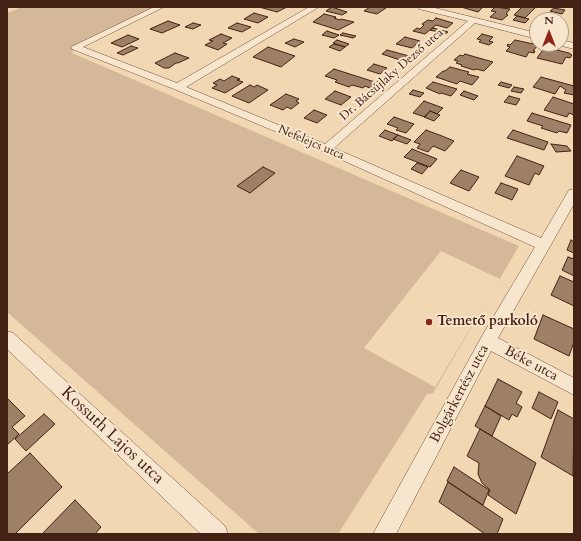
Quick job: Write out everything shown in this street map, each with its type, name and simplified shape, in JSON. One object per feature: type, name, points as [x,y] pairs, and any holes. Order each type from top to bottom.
[{"type":"street","name":"Nefelejcs utca","points":[[160,7],[75,47],[178,87],[326,149],[544,245]]},
{"type":"street","points":[[178,87],[315,7]]},
{"type":"street","points":[[422,7],[529,34]]},
{"type":"street","name":"Dr. Bácsújlaky Dezső utca","points":[[326,149],[474,20]]},
{"type":"street","name":"Bolgárkertész utca","points":[[384,534],[488,341],[574,193]]},
{"type":"street","name":"Kossuth Lajos utca","points":[[7,338],[217,534]]},
{"type":"street","name":"Béke utca","points":[[488,341],[574,387]]},
{"type":"shaded area","points":[[22,7],[160,7],[75,47],[72,53],[519,246],[500,279],[441,251],[364,348],[435,387],[489,297],[433,393],[427,394],[338,534],[259,534],[7,312],[7,13]]},
{"type":"building","points":[[259,7],[287,7],[277,12]]},
{"type":"building","points":[[332,7],[347,12],[342,15],[326,11]]},
{"type":"building","points":[[370,7],[386,8],[377,14],[364,11]]},
{"type":"building","points":[[461,7],[483,7],[478,12]]},
{"type":"building","points":[[495,7],[510,9],[506,14],[508,15],[502,20],[490,17],[496,12],[491,11]]},
{"type":"building","points":[[522,7],[535,8],[529,12],[525,18],[514,15]]},
{"type":"building","points":[[554,8],[565,10],[564,12],[550,11]]},
{"type":"building","points":[[254,13],[268,17],[258,23],[244,19]]},
{"type":"building","points":[[324,14],[336,17],[334,18],[340,20],[354,22],[338,30],[313,22]]},
{"type":"building","points":[[517,16],[529,19],[525,23],[513,20]]},
{"type":"building","points":[[436,18],[453,23],[447,28],[436,25],[425,34],[413,31],[417,28],[420,29],[424,25],[422,24],[428,20],[433,21]]},
{"type":"building","points":[[168,21],[180,25],[162,33],[150,29]]},
{"type":"building","points":[[193,23],[201,25],[193,29],[185,27]]},
{"type":"building","points":[[237,23],[251,27],[242,32],[228,28]]},
{"type":"building","points":[[433,28],[448,32],[445,34],[430,30]]},
{"type":"building","points":[[327,31],[339,35],[334,38],[322,35]]},
{"type":"building","points":[[343,33],[356,36],[353,38],[340,35]]},
{"type":"building","points":[[221,34],[232,38],[223,43],[227,44],[218,50],[205,45],[213,41],[209,40]]},
{"type":"building","points":[[482,34],[493,37],[489,41],[493,42],[489,45],[479,42],[481,40],[477,39]]},
{"type":"building","points":[[128,35],[139,39],[122,47],[111,43]]},
{"type":"building","points":[[405,37],[420,41],[412,48],[396,44]]},
{"type":"building","points":[[294,39],[304,42],[295,47],[285,43]]},
{"type":"building","points":[[337,40],[349,44],[345,47],[333,43]]},
{"type":"building","points":[[515,40],[529,43],[529,52],[526,57],[506,51],[510,47],[507,46],[508,44],[510,45]]},
{"type":"building","points":[[334,44],[345,47],[340,51],[329,47]]},
{"type":"building","points":[[131,46],[138,48],[123,55],[117,53]]},
{"type":"building","points":[[268,47],[295,56],[281,67],[253,57]]},
{"type":"building","points":[[387,50],[409,56],[403,61],[382,54]]},
{"type":"building","points":[[541,52],[565,52],[572,55],[570,58],[566,57],[562,64],[537,58]]},
{"type":"building","points":[[175,53],[189,58],[176,63],[169,68],[164,68],[155,63]]},
{"type":"building","points":[[465,54],[493,62],[484,71],[474,70],[461,66],[462,65],[456,63],[458,61],[454,60],[460,55],[463,56]]},
{"type":"building","points":[[374,64],[387,68],[380,74],[367,70]]},
{"type":"building","points":[[450,67],[469,72],[467,74],[479,77],[472,85],[460,81],[457,84],[436,77]]},
{"type":"building","points":[[334,69],[378,83],[372,89],[365,86],[363,88],[352,85],[349,87],[335,82],[337,80],[325,76]]},
{"type":"building","points":[[232,76],[243,82],[225,93],[212,88],[217,85],[213,83],[220,79],[224,81]]},
{"type":"building","points":[[541,77],[574,86],[574,95],[564,93],[566,90],[560,86],[555,94],[533,87]]},
{"type":"building","points":[[433,82],[457,89],[451,96],[440,94],[426,88]]},
{"type":"building","points":[[501,82],[512,85],[509,88],[498,85]]},
{"type":"building","points":[[250,85],[254,87],[257,85],[268,90],[249,103],[232,96]]},
{"type":"building","points":[[514,87],[524,89],[521,93],[511,91]]},
{"type":"building","points":[[413,90],[424,93],[420,97],[409,94]]},
{"type":"building","points":[[335,91],[351,97],[341,105],[325,99]]},
{"type":"building","points":[[464,91],[478,96],[474,100],[460,95]]},
{"type":"building","points":[[286,94],[299,99],[296,101],[299,103],[291,109],[287,107],[283,110],[270,105]]},
{"type":"building","points":[[509,96],[520,99],[516,105],[504,102]]},
{"type":"building","points":[[553,97],[574,104],[574,115],[569,113],[567,117],[544,110]]},
{"type":"building","points":[[424,101],[443,108],[437,114],[430,111],[425,117],[413,113]]},
{"type":"building","points":[[314,110],[327,115],[317,123],[304,118]]},
{"type":"building","points":[[430,111],[440,115],[434,121],[424,117]]},
{"type":"building","points":[[532,113],[571,125],[567,133],[559,131],[557,133],[541,128],[543,126],[527,121]]},
{"type":"building","points":[[394,117],[414,124],[406,133],[396,130],[398,128],[387,124]]},
{"type":"building","points":[[385,130],[398,135],[392,141],[379,136]]},
{"type":"building","points":[[426,130],[454,141],[445,151],[433,146],[428,152],[417,148],[420,144],[414,142]]},
{"type":"building","points":[[513,130],[548,142],[544,150],[507,138]]},
{"type":"building","points":[[398,135],[411,140],[407,144],[393,139]]},
{"type":"building","points":[[551,144],[567,146],[571,151],[556,152]]},
{"type":"building","points":[[412,149],[437,159],[430,167],[404,157]]},
{"type":"building","points":[[517,156],[544,166],[539,175],[535,173],[529,185],[505,176]]},
{"type":"building","points":[[417,163],[428,167],[422,174],[411,169]]},
{"type":"building","points":[[263,167],[275,173],[250,193],[237,186]]},
{"type":"building","points":[[461,170],[479,177],[469,191],[450,183]]},
{"type":"building","points":[[501,183],[518,189],[512,200],[495,193]]},
{"type":"building","points":[[571,240],[574,242],[574,253],[567,250]]},
{"type":"building","points":[[568,257],[574,259],[574,276],[562,270]]},
{"type":"building","points":[[560,276],[574,282],[574,306],[551,295]]},
{"type":"building","points":[[543,315],[574,329],[574,342],[569,356],[534,339]]},
{"type":"building","points":[[498,379],[522,392],[516,403],[522,407],[517,417],[512,414],[509,420],[485,406]]},
{"type":"building","points":[[539,392],[558,402],[551,419],[532,408]]},
{"type":"building","points":[[7,399],[25,416],[12,427],[19,434],[7,445]]},
{"type":"building","points":[[485,406],[501,416],[492,436],[475,426]]},
{"type":"building","points":[[558,410],[574,419],[573,476],[541,457]]},
{"type":"building","points":[[44,414],[55,424],[26,451],[15,439]]},
{"type":"building","points":[[480,429],[536,463],[516,514],[488,495],[490,490],[482,483],[478,474],[479,463],[467,456]]},
{"type":"building","points":[[30,453],[62,487],[15,534],[7,534],[7,474]]},
{"type":"building","points":[[454,467],[489,490],[483,505],[447,481]]},
{"type":"building","points":[[448,482],[503,519],[497,534],[485,534],[439,502]]},
{"type":"building","points":[[75,500],[101,527],[95,534],[42,534]]},
{"type":"place","name":"Temető parkoló","points":[[429,322]]}]
